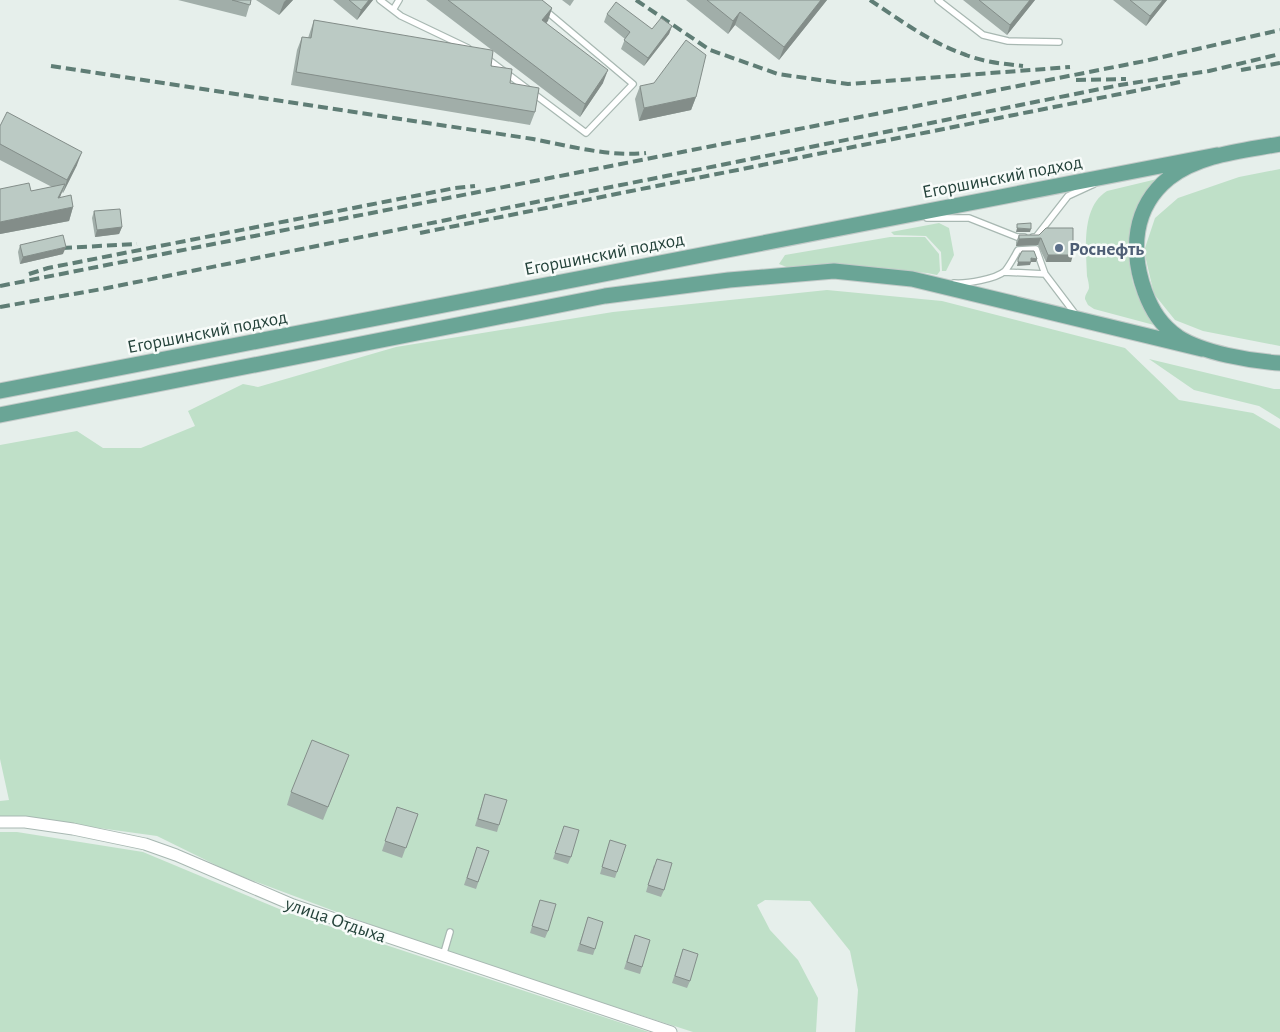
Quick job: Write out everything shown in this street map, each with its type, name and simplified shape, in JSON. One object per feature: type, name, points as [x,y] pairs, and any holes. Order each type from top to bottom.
[{"type":"main road","points":[[1202,349],[1179,338],[1168,330],[1152,310],[1138,269],[1136,237],[1144,209],[1160,186],[1178,172],[1217,156],[1280,144]]},
{"type":"main road","name":"Егоршинский подход","points":[[0,391],[835,228],[1217,156]]},
{"type":"main road","points":[[0,415],[605,296],[728,280],[834,271],[912,279],[1202,349],[1280,363]]},
{"type":"street","name":"улица Отдыха","points":[[0,822],[25,822],[73,829],[145,844],[176,855],[293,905],[671,1032]]},
{"type":"lane","points":[[380,0],[401,16],[474,51]]},
{"type":"lane","points":[[393,10],[399,0]]},
{"type":"lane","points":[[938,0],[984,35],[1008,41],[1059,42]]},
{"type":"lane","points":[[482,55],[586,133],[633,84],[540,6]]},
{"type":"lane","points":[[835,228],[930,218],[962,217],[978,221],[1017,238],[1036,237],[1068,196],[1106,177]]},
{"type":"lane","points":[[1004,272],[1018,250],[1036,249],[1046,274],[1079,318]]},
{"type":"lane","points":[[912,279],[958,283],[985,279],[1004,272],[1046,274]]},
{"type":"lane","points":[[443,956],[450,932]]},
{"type":"green space","points":[[1280,169],[1280,346],[1203,331],[1175,320],[1154,294],[1144,251],[1155,218],[1178,198],[1239,177]]},
{"type":"green space","points":[[1157,179],[1143,197],[1130,249],[1130,268],[1133,283],[1139,299],[1154,325],[1094,309],[1088,305],[1085,299],[1089,288],[1086,241],[1089,218],[1093,207],[1107,191]]},
{"type":"green space","points":[[939,223],[949,228],[954,255],[946,271],[942,271],[941,252],[926,236],[894,235],[891,232]]},
{"type":"green space","points":[[890,237],[925,237],[939,254],[940,271],[937,275],[885,269],[789,268],[779,264],[785,255]]},
{"type":"green space","points":[[827,290],[942,301],[1125,348],[1179,400],[1253,413],[1280,429],[1280,1032],[855,1032],[858,990],[850,951],[810,901],[765,900],[757,905],[770,930],[798,960],[818,998],[816,1032],[693,1032],[441,951],[230,872],[157,836],[12,816],[0,816],[0,801],[9,800],[0,759],[0,445],[77,431],[103,448],[141,448],[195,426],[188,411],[243,384],[258,387],[396,347],[613,312]]},
{"type":"green space","points":[[1149,359],[1280,389],[1280,419],[1259,406],[1194,390]]},
{"type":"green space","points":[[0,832],[17,832],[143,852],[289,913],[649,1032],[0,1032]]},
{"type":"building","points":[[232,0],[251,0],[250,5]]},
{"type":"building","points":[[349,0],[369,0],[361,10]]},
{"type":"building","points":[[448,0],[542,0],[552,8],[542,20],[608,70],[585,104]]},
{"type":"building","points":[[707,0],[821,0],[784,47],[740,12],[733,21]]},
{"type":"building","points":[[979,0],[1030,0],[1010,25]]},
{"type":"building","points":[[1130,0],[1163,0],[1150,16]]},
{"type":"building","points":[[616,2],[652,29],[661,18],[672,26],[648,58],[624,40],[630,32],[607,14]]},
{"type":"building","points":[[314,20],[491,50],[493,51],[491,66],[512,69],[510,83],[539,88],[535,112],[296,72],[302,37],[311,38]]},
{"type":"building","points":[[686,40],[706,55],[696,97],[644,108],[640,86],[654,83]]},
{"type":"building","points":[[7,112],[82,152],[67,180],[0,144],[0,126]]},
{"type":"building","points":[[29,183],[31,191],[65,184],[58,198],[71,195],[73,207],[0,222],[0,189]]},
{"type":"building","points":[[120,209],[122,227],[97,230],[94,211]]},
{"type":"building","points":[[1031,223],[1031,229],[1017,228],[1017,224]]},
{"type":"building","points":[[1046,228],[1073,228],[1073,255],[1048,255],[1041,238],[1019,239],[1019,235],[1039,235]]},
{"type":"building","points":[[63,235],[66,247],[23,257],[20,245]]},
{"type":"building","points":[[1022,251],[1034,251],[1037,259],[1031,258],[1031,262],[1018,262]]},
{"type":"building","points":[[312,740],[349,755],[328,807],[291,792]]},
{"type":"building","points":[[485,794],[507,800],[499,825],[478,819]]},
{"type":"building","points":[[397,807],[418,814],[406,848],[385,841]]},
{"type":"building","points":[[564,826],[579,830],[571,857],[555,853]]},
{"type":"building","points":[[610,840],[626,845],[617,872],[602,867]]},
{"type":"building","points":[[477,847],[489,851],[478,882],[467,878]]},
{"type":"building","points":[[657,859],[672,863],[664,890],[648,885]]},
{"type":"building","points":[[540,900],[556,904],[548,931],[532,926]]},
{"type":"building","points":[[588,917],[603,922],[595,949],[580,944]]},
{"type":"building","points":[[635,935],[650,940],[642,967],[627,962]]},
{"type":"building","points":[[683,949],[698,954],[690,981],[675,976]]},
{"type":"railway","points":[[636,0],[710,50],[778,74],[848,84],[1070,67]]},
{"type":"railway","points":[[870,0],[916,30],[953,50],[987,61],[1023,66]]},
{"type":"railway","points":[[0,286],[1145,61],[1280,30]]},
{"type":"railway","points":[[0,307],[102,289],[1120,85],[1209,71],[1280,54]]},
{"type":"railway","points":[[1241,70],[1280,63]]},
{"type":"railway","points":[[51,66],[533,139],[590,150],[632,154],[646,153]]},
{"type":"railway","points":[[1076,80],[1126,79]]},
{"type":"railway","points":[[420,233],[1180,82]]},
{"type":"railway","points":[[29,274],[48,268],[455,188],[475,186]]},
{"type":"railway","points":[[62,248],[137,244]]},
{"type":"place","name":"Роснефть","points":[[1059,248]]}]
